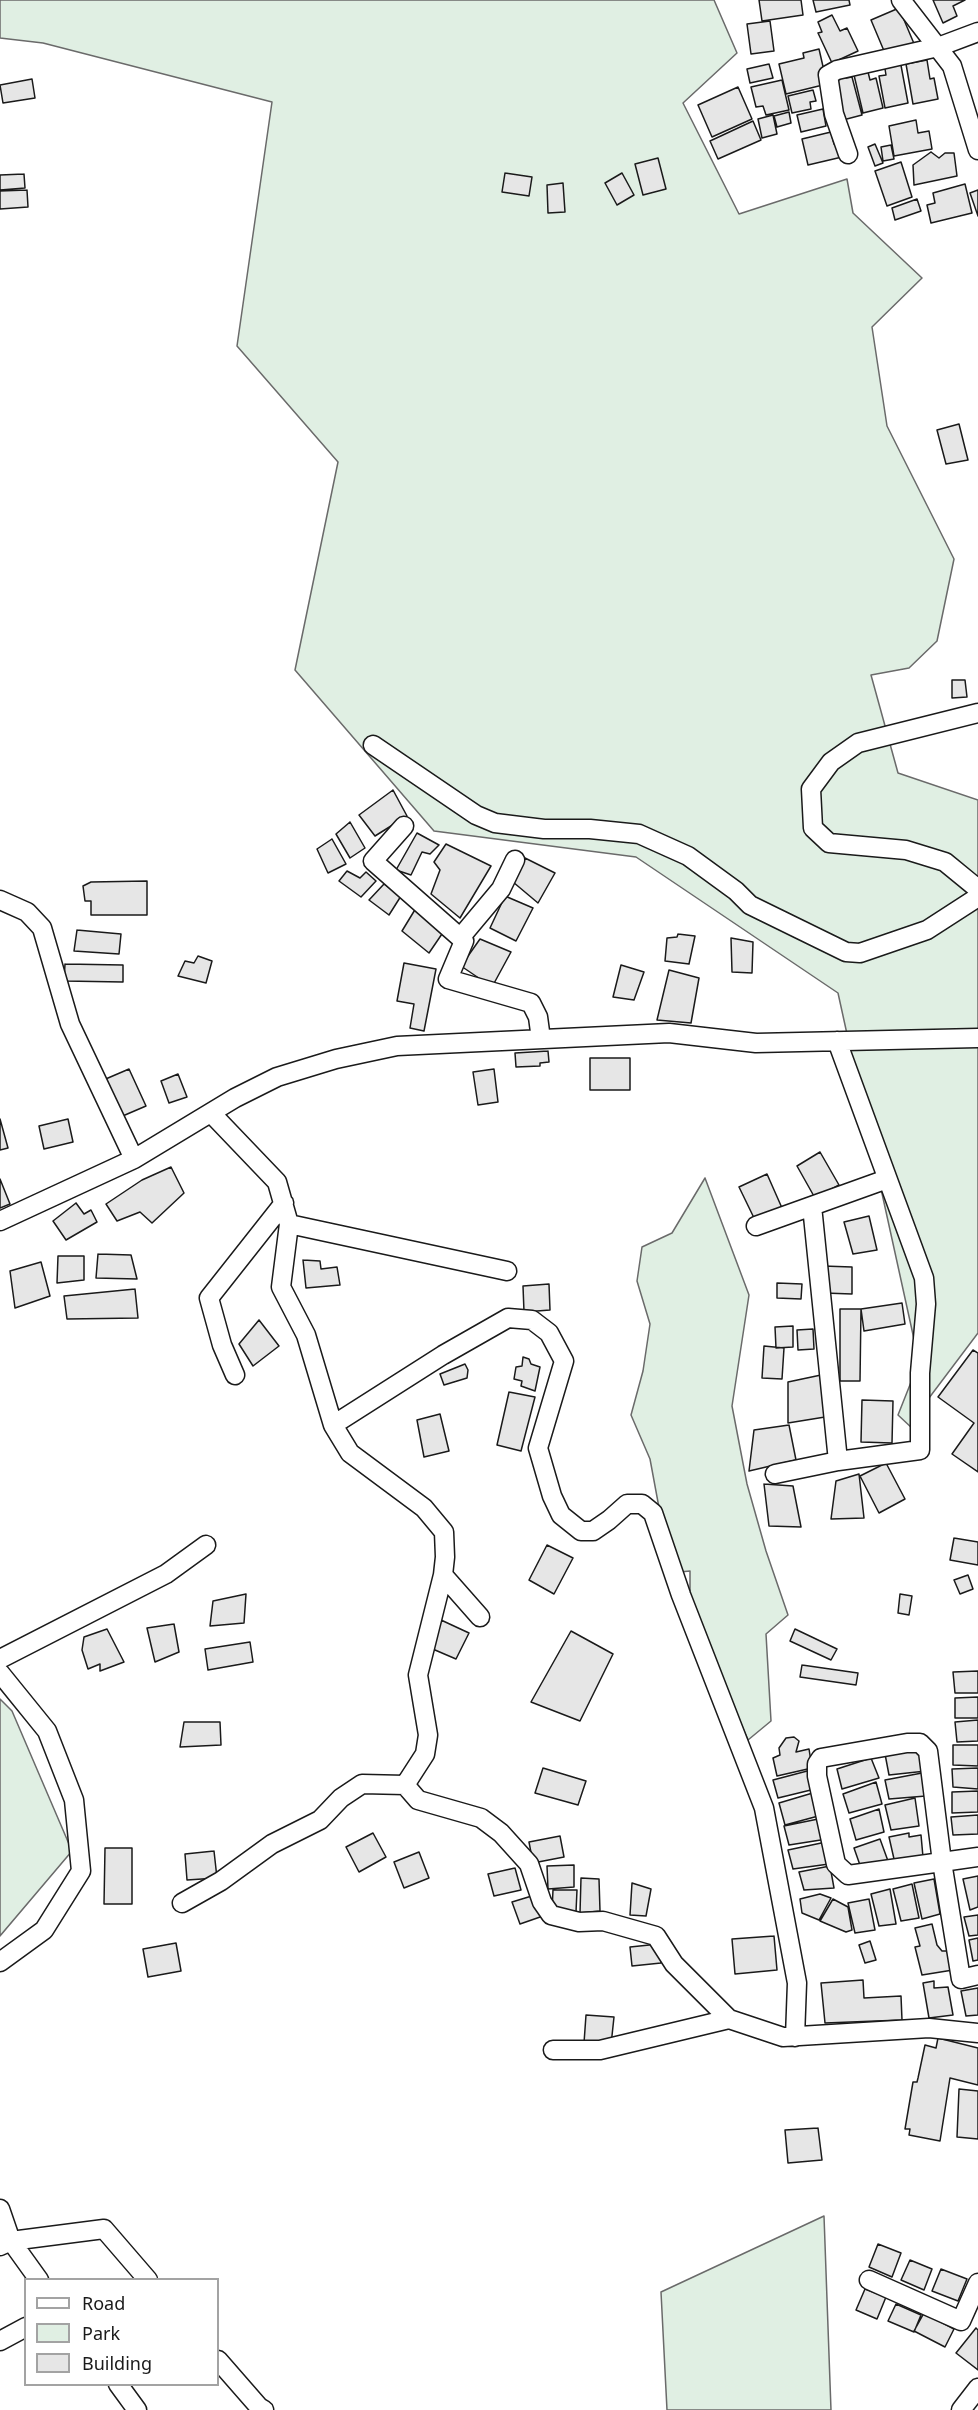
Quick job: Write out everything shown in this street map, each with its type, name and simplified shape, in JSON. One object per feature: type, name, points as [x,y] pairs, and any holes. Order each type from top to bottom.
[{"type":"street","points":[[901,0],[952,66],[978,150]]},
{"type":"street","points":[[848,154],[834,114],[828,75],[837,70],[938,47],[978,32]]},
{"type":"street","points":[[978,713],[858,743],[831,762],[811,789],[813,828],[829,843],[906,850],[945,862],[978,889]]},
{"type":"street","points":[[373,745],[476,815],[495,823],[544,829],[590,829],[639,834],[688,856],[750,904],[846,952],[860,953],[927,930],[978,897]]},
{"type":"street","points":[[404,826],[373,861],[464,941],[448,979],[531,1003],[538,1017],[541,1039]]},
{"type":"street","points":[[460,938],[501,889],[515,860]]},
{"type":"street","points":[[0,900],[27,912],[42,928],[70,1024],[134,1159]]},
{"type":"street","points":[[0,1221],[134,1159],[235,1098],[277,1077],[336,1059],[397,1046],[669,1033],[756,1043],[978,1038]]},
{"type":"street","points":[[775,1474],[838,1461],[920,1450],[920,1373],[926,1304],[924,1278],[837,1041]]},
{"type":"street","points":[[211,1113],[277,1182],[289,1224],[281,1287],[306,1335],[333,1425],[350,1452],[424,1508],[444,1532],[443,1575],[418,1675],[428,1735],[425,1754],[405,1785]]},
{"type":"street","points":[[756,1226],[887,1179]]},
{"type":"street","points":[[235,1375],[222,1345],[209,1298],[284,1203]]},
{"type":"street","points":[[812,1206],[838,1461]]},
{"type":"street","points":[[289,1224],[507,1271]]},
{"type":"street","points":[[333,1425],[443,1355],[508,1318],[532,1320],[549,1333],[564,1361],[538,1448],[552,1496],[561,1515],[581,1531],[593,1531],[627,1504],[642,1504],[653,1513],[681,1595],[764,1808],[797,1983],[795,2037]]},
{"type":"street","points":[[0,1659],[166,1574],[206,1545]]},
{"type":"street","points":[[443,1575],[480,1617]]},
{"type":"street","points":[[0,1672],[47,1731],[74,1800],[81,1871],[44,1930],[0,1962]]},
{"type":"street","points":[[978,1857],[942,1862],[848,1875],[836,1864],[817,1776],[817,1764],[821,1758],[920,1743],[928,1750],[942,1862],[961,1979],[978,1975]]},
{"type":"street","points":[[182,1903],[221,1881],[272,1844],[320,1820],[340,1798],[362,1784],[405,1785],[418,1800],[481,1818],[501,1833],[529,1864],[542,1902],[551,1915],[579,1922],[603,1921],[656,1936],[674,1964],[729,2019],[783,2037],[929,2028],[978,2033]]},
{"type":"street","points":[[553,2050],[600,2050],[729,2019]]},
{"type":"street","points":[[0,2209],[5,2243],[37,2278]]},
{"type":"street","points":[[5,2243],[104,2229],[146,2278]]},
{"type":"street","points":[[869,2280],[962,2321],[978,2283]]},
{"type":"street","points":[[0,2341],[24,2328]]},
{"type":"street","points":[[219,2361],[259,2409]]},
{"type":"street","points":[[119,2386],[137,2410]]},
{"type":"street","points":[[961,2410],[978,2388]]},
{"type":"green space","points":[[0,0],[714,0],[737,53],[683,103],[739,214],[847,179],[853,213],[922,278],[872,327],[887,426],[954,559],[937,641],[909,668],[871,675],[898,773],[978,800],[978,1333],[929,1398],[913,1429],[898,1415],[919,1362],[838,993],[636,857],[434,831],[295,670],[338,462],[237,346],[272,102],[43,43],[0,38]]},
{"type":"green space","points":[[705,1178],[749,1295],[732,1406],[747,1484],[766,1551],[788,1615],[766,1634],[771,1721],[748,1740],[690,1605],[690,1571],[679,1572],[660,1513],[650,1459],[631,1415],[643,1371],[650,1324],[637,1281],[642,1247],[672,1233]]},
{"type":"green space","points":[[0,1699],[12,1711],[72,1851],[0,1936]]},
{"type":"green space","points":[[824,2216],[831,2410],[667,2410],[661,2292]]},
{"type":"building","points":[[759,0],[801,0],[803,15],[762,21]]},
{"type":"building","points":[[813,0],[849,0],[850,5],[816,12]]},
{"type":"building","points":[[933,0],[965,0],[953,6],[957,16],[943,23]]},
{"type":"building","points":[[899,8],[915,46],[887,58],[871,20]]},
{"type":"building","points":[[832,15],[840,31],[847,28],[858,51],[832,63],[818,33],[822,32],[818,22]]},
{"type":"building","points":[[770,21],[774,51],[751,54],[747,24]]},
{"type":"building","points":[[819,49],[827,84],[786,94],[779,64],[804,58],[803,53]]},
{"type":"building","points":[[900,60],[908,103],[885,108],[879,76],[886,75],[884,63]]},
{"type":"building","points":[[927,60],[930,79],[934,78],[938,99],[913,104],[906,64]]},
{"type":"building","points":[[769,64],[773,78],[750,83],[747,69]]},
{"type":"building","points":[[868,72],[870,80],[876,78],[883,108],[863,113],[854,75]]},
{"type":"building","points":[[845,74],[846,78],[852,77],[862,115],[843,120],[832,77]]},
{"type":"building","points":[[32,79],[35,98],[3,103],[0,85]]},
{"type":"building","points":[[782,80],[789,110],[766,115],[763,106],[756,107],[751,87]]},
{"type":"building","points":[[738,87],[752,119],[712,137],[698,105]]},
{"type":"building","points":[[813,90],[816,101],[810,102],[811,109],[792,113],[788,96]]},
{"type":"building","points":[[823,109],[826,126],[801,132],[797,115]]},
{"type":"building","points":[[789,112],[791,123],[777,127],[774,116]]},
{"type":"building","points":[[773,115],[777,134],[762,138],[758,119]]},
{"type":"building","points":[[916,120],[918,133],[929,131],[932,149],[894,156],[889,126]]},
{"type":"building","points":[[753,121],[761,140],[718,159],[710,141]]},
{"type":"building","points":[[831,132],[834,144],[839,143],[842,157],[808,165],[802,139]]},
{"type":"building","points":[[875,144],[883,163],[875,166],[868,147]]},
{"type":"building","points":[[891,145],[894,159],[883,161],[881,147]]},
{"type":"building","points":[[931,152],[939,158],[945,153],[954,153],[957,176],[914,185],[913,165]]},
{"type":"building","points":[[658,158],[666,189],[643,195],[635,164]]},
{"type":"building","points":[[901,162],[912,197],[887,206],[875,171]]},
{"type":"building","points":[[505,173],[532,177],[529,196],[502,192]]},
{"type":"building","points":[[622,173],[634,195],[617,205],[605,183]]},
{"type":"building","points":[[24,174],[25,188],[0,190],[0,175]]},
{"type":"building","points":[[563,183],[565,212],[548,213],[547,185]]},
{"type":"building","points":[[965,184],[972,213],[931,223],[927,205],[935,203],[933,193]]},
{"type":"building","points":[[27,190],[28,207],[0,209],[0,191]]},
{"type":"building","points":[[978,190],[978,216],[970,193]]},
{"type":"building","points":[[917,199],[921,211],[895,220],[892,208]]},
{"type":"building","points":[[959,424],[968,460],[946,464],[937,430]]},
{"type":"building","points":[[952,680],[965,680],[967,697],[952,698]]},
{"type":"building","points":[[393,790],[407,816],[375,836],[359,815]]},
{"type":"building","points":[[350,822],[365,848],[350,858],[336,834]]},
{"type":"building","points":[[417,833],[439,845],[430,854],[422,852],[411,875],[396,870]]},
{"type":"building","points":[[332,839],[346,864],[328,873],[317,849]]},
{"type":"building","points":[[446,844],[491,866],[460,918],[431,894],[440,870],[434,862]]},
{"type":"building","points":[[525,858],[555,873],[538,903],[513,882]]},
{"type":"building","points":[[347,871],[360,878],[366,872],[376,881],[361,897],[339,881]]},
{"type":"building","points":[[147,881],[147,915],[91,915],[91,901],[85,901],[83,886],[91,882]]},
{"type":"building","points":[[384,884],[401,896],[389,915],[369,900]]},
{"type":"building","points":[[505,896],[533,908],[516,941],[490,928]]},
{"type":"building","points":[[416,908],[444,931],[429,953],[402,931]]},
{"type":"building","points":[[77,930],[121,934],[119,954],[74,951]]},
{"type":"building","points":[[678,934],[695,936],[689,964],[665,961],[667,938],[677,937]]},
{"type":"building","points":[[731,938],[753,942],[752,973],[732,972]]},
{"type":"building","points":[[480,939],[511,952],[492,987],[461,966]]},
{"type":"building","points":[[198,956],[212,961],[206,983],[178,976],[185,961],[194,963]]},
{"type":"building","points":[[404,963],[436,969],[424,1031],[410,1028],[414,1004],[397,1001]]},
{"type":"building","points":[[65,964],[123,965],[123,982],[64,981]]},
{"type":"building","points":[[621,965],[644,972],[634,1000],[613,997]]},
{"type":"building","points":[[669,970],[699,978],[691,1023],[657,1020]]},
{"type":"building","points":[[548,1051],[549,1062],[540,1063],[540,1066],[516,1067],[515,1053]]},
{"type":"building","points":[[590,1058],[630,1058],[630,1090],[590,1090]]},
{"type":"building","points":[[129,1069],[146,1106],[118,1118],[101,1081]]},
{"type":"building","points":[[494,1069],[498,1102],[478,1105],[473,1072]]},
{"type":"building","points":[[178,1074],[187,1097],[169,1103],[161,1081]]},
{"type":"building","points":[[0,1119],[8,1148],[0,1150]]},
{"type":"building","points":[[68,1119],[73,1142],[44,1149],[39,1126]]},
{"type":"building","points":[[820,1152],[839,1185],[815,1198],[797,1166]]},
{"type":"building","points":[[171,1167],[184,1193],[152,1223],[140,1212],[117,1221],[106,1204],[142,1180]]},
{"type":"building","points":[[767,1174],[782,1208],[755,1220],[739,1187]]},
{"type":"building","points":[[0,1179],[10,1204],[0,1208]]},
{"type":"building","points":[[76,1203],[84,1214],[91,1210],[97,1222],[66,1240],[53,1221]]},
{"type":"building","points":[[869,1216],[877,1250],[853,1254],[844,1222]]},
{"type":"building","points":[[98,1254],[131,1255],[137,1279],[96,1278]]},
{"type":"building","points":[[58,1256],[84,1256],[84,1280],[57,1283]]},
{"type":"building","points":[[303,1260],[320,1261],[321,1269],[337,1267],[340,1285],[306,1288]]},
{"type":"building","points":[[41,1262],[50,1296],[15,1308],[10,1271]]},
{"type":"building","points":[[823,1266],[852,1267],[852,1294],[824,1293]]},
{"type":"building","points":[[777,1283],[802,1284],[801,1299],[777,1298]]},
{"type":"building","points":[[549,1284],[550,1310],[524,1312],[523,1286]]},
{"type":"building","points":[[135,1289],[138,1318],[67,1319],[64,1296]]},
{"type":"building","points":[[902,1303],[905,1324],[864,1331],[861,1309]]},
{"type":"building","points":[[840,1309],[861,1309],[860,1381],[840,1381]]},
{"type":"building","points":[[259,1320],[279,1346],[253,1366],[239,1344]]},
{"type":"building","points":[[793,1326],[793,1347],[776,1348],[775,1327]]},
{"type":"building","points":[[813,1329],[814,1349],[798,1350],[797,1330]]},
{"type":"building","points":[[764,1346],[784,1348],[782,1379],[762,1378]]},
{"type":"building","points":[[973,1350],[978,1353],[978,1472],[952,1454],[974,1423],[938,1397]]},
{"type":"building","points":[[523,1357],[529,1359],[531,1364],[540,1367],[535,1391],[521,1386],[522,1381],[514,1379],[516,1367],[522,1366]]},
{"type":"building","points":[[465,1364],[468,1370],[467,1378],[444,1385],[440,1374]]},
{"type":"building","points":[[821,1375],[825,1417],[788,1423],[788,1382]]},
{"type":"building","points":[[509,1392],[535,1397],[521,1451],[497,1445]]},
{"type":"building","points":[[862,1400],[893,1401],[892,1443],[861,1442]]},
{"type":"building","points":[[440,1414],[449,1451],[424,1457],[417,1420]]},
{"type":"building","points":[[789,1425],[796,1460],[749,1471],[754,1430]]},
{"type":"building","points":[[886,1463],[905,1499],[879,1513],[860,1476]]},
{"type":"building","points":[[859,1474],[864,1518],[831,1519],[836,1481]]},
{"type":"building","points":[[764,1484],[793,1486],[801,1527],[769,1526]]},
{"type":"building","points":[[954,1538],[978,1542],[978,1565],[950,1560]]},
{"type":"building","points":[[547,1545],[573,1558],[554,1594],[529,1580]]},
{"type":"building","points":[[968,1575],[973,1589],[960,1594],[954,1580]]},
{"type":"building","points":[[246,1594],[244,1623],[210,1626],[213,1601]]},
{"type":"building","points":[[900,1594],[912,1596],[909,1615],[898,1613]]},
{"type":"building","points":[[441,1620],[469,1633],[456,1659],[428,1647]]},
{"type":"building","points":[[174,1624],[179,1652],[155,1662],[147,1628]]},
{"type":"building","points":[[107,1629],[124,1662],[100,1671],[100,1664],[88,1669],[82,1650],[84,1637]]},
{"type":"building","points":[[795,1629],[837,1649],[831,1660],[790,1641]]},
{"type":"building","points":[[571,1631],[613,1654],[580,1721],[531,1702]]},
{"type":"building","points":[[250,1642],[253,1662],[208,1670],[205,1649]]},
{"type":"building","points":[[802,1665],[858,1673],[856,1685],[800,1677]]},
{"type":"building","points":[[978,1671],[978,1693],[955,1693],[953,1672]]},
{"type":"building","points":[[978,1697],[978,1718],[955,1718],[955,1698]]},
{"type":"building","points":[[978,1720],[978,1741],[957,1742],[955,1722]]},
{"type":"building","points":[[184,1722],[220,1722],[221,1745],[180,1747]]},
{"type":"building","points":[[794,1737],[799,1741],[796,1752],[809,1749],[812,1768],[777,1776],[773,1758],[780,1755],[779,1748],[786,1738]]},
{"type":"building","points":[[953,1745],[978,1745],[978,1766],[953,1765]]},
{"type":"building","points":[[922,1748],[926,1771],[889,1775],[885,1754]]},
{"type":"building","points":[[871,1758],[879,1778],[842,1789],[837,1769]]},
{"type":"building","points":[[543,1768],[586,1781],[578,1805],[535,1793]]},
{"type":"building","points":[[978,1768],[978,1789],[953,1787],[952,1769]]},
{"type":"building","points":[[811,1770],[815,1789],[778,1798],[773,1780]]},
{"type":"building","points":[[922,1773],[926,1796],[889,1799],[885,1780]]},
{"type":"building","points":[[876,1782],[882,1804],[849,1813],[843,1794]]},
{"type":"building","points":[[978,1791],[978,1812],[952,1813],[952,1792]]},
{"type":"building","points":[[816,1792],[822,1815],[785,1825],[779,1803]]},
{"type":"building","points":[[915,1798],[919,1826],[891,1830],[885,1805]]},
{"type":"building","points":[[879,1809],[884,1832],[856,1840],[850,1819]]},
{"type":"building","points":[[978,1815],[978,1834],[953,1835],[951,1817]]},
{"type":"building","points":[[823,1818],[827,1839],[789,1845],[784,1826]]},
{"type":"building","points":[[373,1833],[386,1857],[359,1872],[346,1847]]},
{"type":"building","points":[[909,1833],[909,1837],[921,1835],[923,1857],[894,1859],[889,1837]]},
{"type":"building","points":[[560,1836],[564,1857],[533,1863],[529,1842]]},
{"type":"building","points":[[880,1839],[888,1861],[861,1868],[854,1848]]},
{"type":"building","points":[[826,1842],[829,1864],[793,1869],[788,1850]]},
{"type":"building","points":[[105,1848],[132,1848],[132,1904],[104,1904]]},
{"type":"building","points":[[214,1851],[217,1878],[187,1880],[185,1854]]},
{"type":"building","points":[[419,1852],[429,1878],[404,1888],[394,1862]]},
{"type":"building","points":[[574,1865],[574,1887],[548,1889],[547,1866]]},
{"type":"building","points":[[830,1866],[834,1888],[804,1890],[799,1872]]},
{"type":"building","points":[[515,1868],[521,1890],[494,1896],[488,1874]]},
{"type":"building","points":[[978,1876],[978,1907],[970,1910],[963,1879]]},
{"type":"building","points":[[581,1878],[599,1879],[600,1911],[580,1913]]},
{"type":"building","points":[[934,1879],[940,1914],[922,1919],[914,1883]]},
{"type":"building","points":[[632,1883],[651,1889],[646,1916],[630,1915]]},
{"type":"building","points":[[912,1884],[919,1918],[901,1921],[893,1889]]},
{"type":"building","points":[[890,1889],[896,1924],[879,1926],[871,1894]]},
{"type":"building","points":[[553,1890],[577,1890],[576,1912],[552,1911]]},
{"type":"building","points":[[820,1894],[831,1898],[819,1920],[802,1913],[800,1899]]},
{"type":"building","points":[[535,1895],[543,1916],[520,1924],[512,1902]]},
{"type":"building","points":[[833,1899],[848,1907],[852,1930],[846,1932],[820,1921]]},
{"type":"building","points":[[869,1899],[875,1930],[855,1933],[848,1903]]},
{"type":"building","points":[[978,1915],[978,1935],[969,1936],[964,1917]]},
{"type":"building","points":[[932,1924],[937,1945],[942,1951],[949,1951],[953,1970],[922,1975],[915,1947],[920,1946],[915,1928]]},
{"type":"building","points":[[774,1936],[777,1970],[735,1974],[732,1939]]},
{"type":"building","points":[[978,1938],[978,1960],[973,1961],[969,1940]]},
{"type":"building","points":[[870,1941],[876,1960],[865,1963],[859,1945]]},
{"type":"building","points":[[176,1943],[181,1971],[148,1977],[143,1949]]},
{"type":"building","points":[[659,1944],[661,1963],[632,1966],[630,1947]]},
{"type":"building","points":[[863,1980],[864,1998],[901,1996],[902,2020],[825,2023],[821,1983]]},
{"type":"building","points":[[934,1981],[934,1988],[948,1987],[953,2015],[929,2018],[923,1983]]},
{"type":"building","points":[[978,1988],[978,2015],[966,2016],[961,1991]]},
{"type":"building","points":[[586,2015],[614,2017],[611,2045],[584,2043]]},
{"type":"building","points":[[938,2038],[978,2048],[978,2085],[950,2078],[940,2141],[909,2135],[910,2129],[905,2129],[913,2082],[917,2082],[925,2045],[936,2048]]},
{"type":"building","points":[[959,2089],[978,2091],[978,2139],[957,2137]]},
{"type":"building","points":[[818,2128],[822,2160],[788,2163],[785,2130]]},
{"type":"building","points":[[878,2244],[901,2253],[892,2277],[869,2267]]},
{"type":"building","points":[[910,2260],[932,2269],[924,2290],[901,2280]]},
{"type":"building","points":[[941,2269],[967,2279],[958,2301],[932,2291]]},
{"type":"building","points":[[865,2289],[886,2297],[877,2319],[856,2310]]},
{"type":"building","points":[[896,2304],[921,2315],[914,2332],[888,2321]]},
{"type":"building","points":[[924,2313],[954,2329],[945,2347],[914,2331]]},
{"type":"building","points":[[976,2328],[978,2330],[978,2370],[956,2353]]}]
